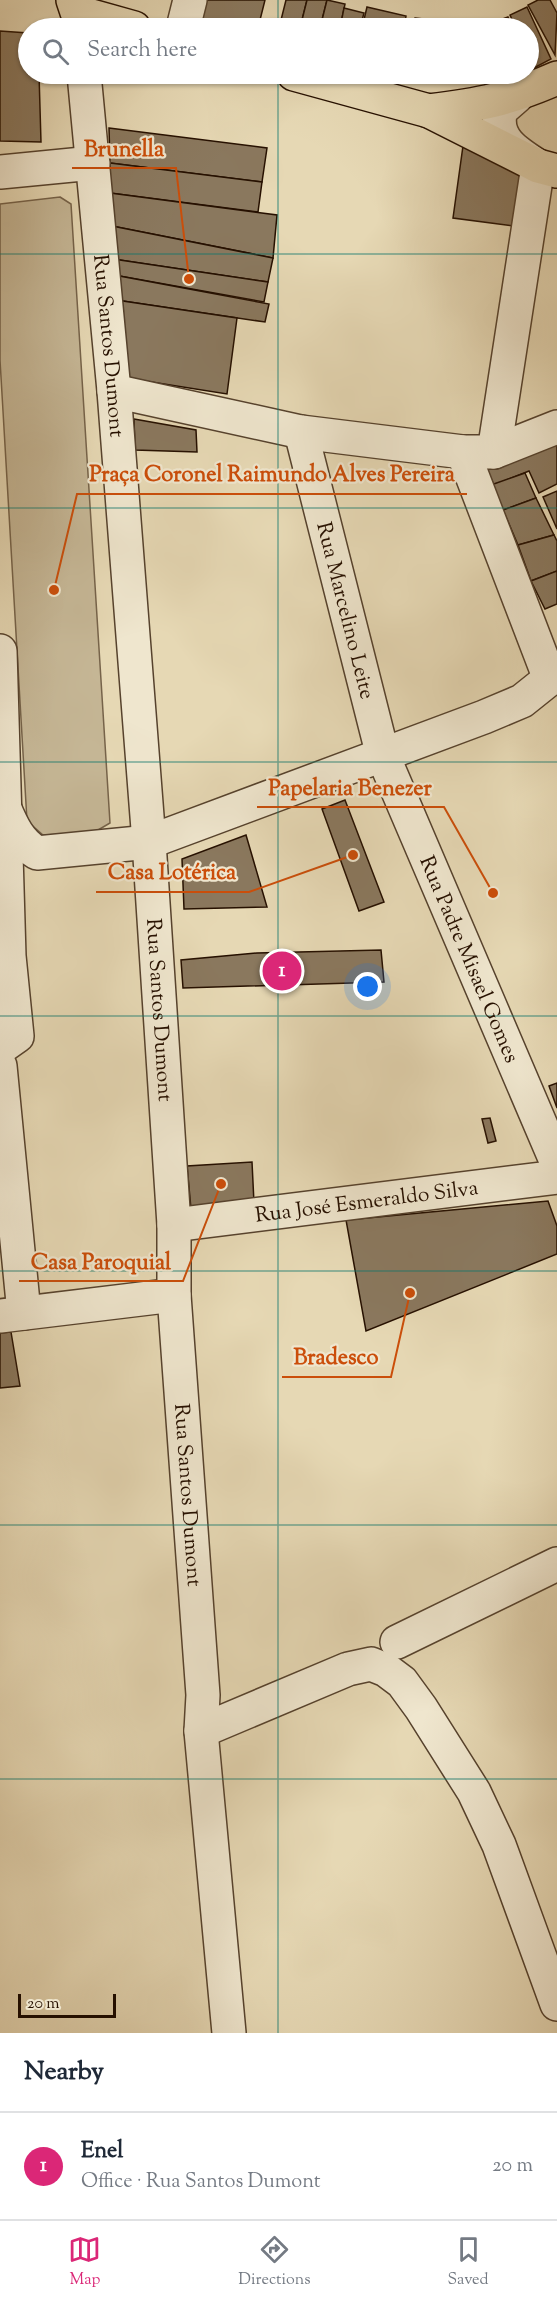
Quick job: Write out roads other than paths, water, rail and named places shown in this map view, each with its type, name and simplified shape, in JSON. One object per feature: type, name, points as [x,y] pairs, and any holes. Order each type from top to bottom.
[{"type":"main road","points":[[76,14],[93,18]]},
{"type":"main road","points":[[429,111],[490,103],[517,96],[557,78]]},
{"type":"main road","points":[[330,84],[429,111],[548,168]]},
{"type":"street","points":[[186,18],[190,0]]},
{"type":"street","name":"Rua Santos Dumont","points":[[85,84],[114,391],[149,842],[174,1224],[174,1295],[203,1695],[201,1731],[229,2033]]},
{"type":"street","points":[[517,96],[501,110],[499,125],[507,144],[548,168],[557,212]]},
{"type":"street","points":[[0,172],[93,163]]},
{"type":"street","points":[[4,807],[26,847],[37,854],[149,842],[383,756],[522,701],[554,676],[478,452],[548,168]]},
{"type":"street","points":[[114,391],[301,432],[478,452],[557,427]]},
{"type":"street","name":"Rua Marcelino Leite","points":[[301,432],[383,756]]},
{"type":"street","points":[[0,651],[9,956],[17,1036],[0,1048]]},
{"type":"street","name":"Rua Padre Misael Gomes","points":[[383,756],[557,1163]]},
{"type":"street","points":[[0,1066],[12,1315],[174,1295]]},
{"type":"street","name":"Rua José Esmeraldo Silva","points":[[174,1224],[557,1177]]},
{"type":"street","points":[[397,1642],[557,1564]]},
{"type":"street","points":[[201,1731],[348,1669],[371,1664],[386,1670],[402,1682],[474,1792],[499,1845],[557,2004]]},
{"type":"place","name":"Brunella","points":[[189,279]]},
{"type":"place","name":"Praça Coronel Raimundo Alves Pereira","points":[[54,590]]},
{"type":"place","name":"Casa Lotérica","points":[[353,855]]},
{"type":"place","name":"Papelaria Benezer","points":[[493,893]]},
{"type":"place","name":"Enel","points":[[282,971]]},
{"type":"place","name":"Casa Paroquial","points":[[221,1184]]},
{"type":"place","name":"Bradesco","points":[[410,1293]]}]
